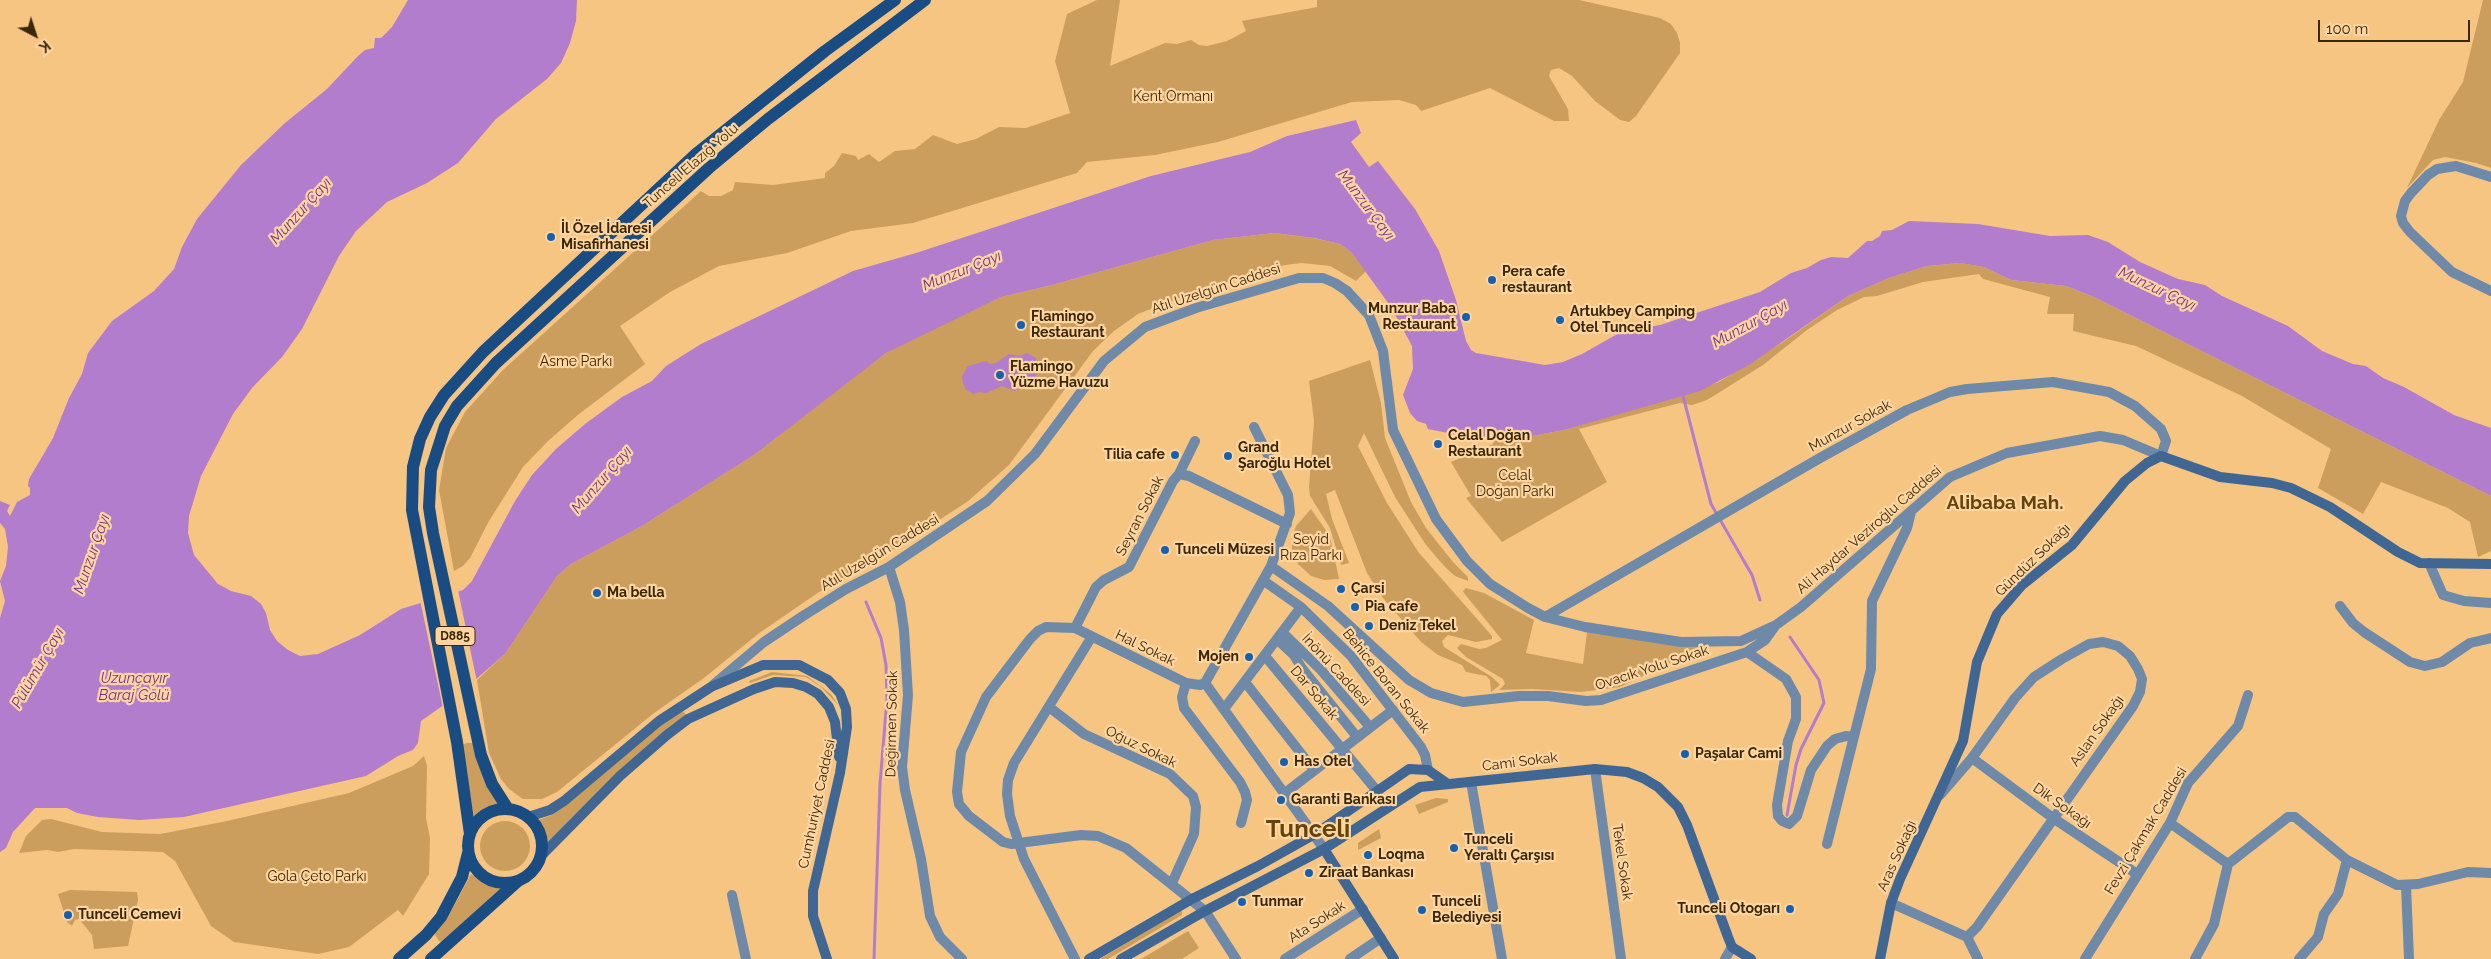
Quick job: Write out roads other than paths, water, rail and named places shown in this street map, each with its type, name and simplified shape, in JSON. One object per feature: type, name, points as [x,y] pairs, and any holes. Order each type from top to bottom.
[{"type":"main road","name":"Tunceli Elazığ Yolu","points":[[470,834],[457,742],[416,537],[411,490],[413,467],[420,439],[430,416],[463,372],[520,316],[696,154],[825,51],[895,0]]},
{"type":"main road","name":"Tunceli Elazığ Yolu","points":[[508,810],[492,784],[477,738],[433,533],[429,490],[437,446],[445,426],[457,406],[474,386],[532,329],[709,168],[768,120],[925,0]]},
{"type":"main road","name":"Ali Haydar Veziroğlu Caddesi","points":[[2162,456],[2220,477],[2272,483],[2291,488],[2330,507],[2410,559],[2429,563],[2491,564]]},
{"type":"main road","name":"Gündüz Sokağı","points":[[1940,796],[1963,741],[1977,662],[1998,614],[2022,585],[2072,545],[2125,481],[2147,463],[2162,456]]},
{"type":"main road","name":"Cumhuriyet Caddesi","points":[[528,817],[544,813],[564,801],[659,721],[711,687],[763,665],[781,663],[799,665],[828,680],[840,694],[846,709],[848,727],[840,773],[813,891],[813,916],[827,959]]},
{"type":"main road","points":[[431,959],[518,881],[530,874],[540,857],[620,776],[667,735],[688,719],[732,697],[775,682],[793,683],[806,687],[818,694],[829,707],[835,722],[840,773]]},
{"type":"main road","points":[[1090,959],[1192,899],[1258,866],[1314,834],[1409,769],[1428,770],[1448,784]]},
{"type":"main road","name":"Cami Sokak","points":[[1121,959],[1205,911],[1324,849],[1409,792],[1420,787],[1595,769],[1627,772],[1643,778],[1658,787],[1678,807],[1687,825],[1732,947]]},
{"type":"main road","name":"Aras Sokağı","points":[[1880,959],[1891,904],[1940,796]]},
{"type":"main road","points":[[399,959],[426,936],[446,910],[462,877],[468,853],[470,834],[485,815],[500,810],[508,810],[528,817],[540,835],[540,857]]},
{"type":"main road","points":[[1324,849],[1394,959]]},
{"type":"main road","points":[[468,853],[474,868],[487,879],[502,883],[518,881]]},
{"type":"main road","points":[[1732,947],[1751,959]]},
{"type":"street","points":[[2491,177],[2456,166],[2438,169],[2428,175],[2411,193],[2405,201],[2401,216],[2403,223],[2410,232],[2452,272],[2491,291]]},
{"type":"street","name":"Atıl Uzelgün Caddesi","points":[[711,687],[764,642],[846,589],[889,567],[974,511],[1001,489],[1035,454],[1100,365],[1114,351],[1145,327],[1158,320],[1260,288],[1312,277],[1323,278],[1347,291],[1368,315],[1383,351],[1393,430],[1436,519],[1447,536],[1467,561],[1502,593],[1546,617],[1585,628],[1681,642],[1741,641],[1776,625]]},
{"type":"street","name":"Munzur Sokak","points":[[1546,617],[1820,458],[1907,410],[1950,392],[1967,388],[2006,387],[2053,382],[2109,392],[2130,402],[2161,429],[2166,441],[2162,456]]},
{"type":"street","points":[[1254,427],[1288,495],[1290,513],[1272,566],[1205,683],[1324,849]]},
{"type":"street","name":"Ali Haydar Veziroğlu Caddesi","points":[[1776,625],[1839,576],[1950,477],[2007,453],[2100,436],[2123,440],[2162,456]]},
{"type":"street","points":[[1179,474],[1195,441]]},
{"type":"street","name":"Seyran Sokak","points":[[1075,628],[1096,587],[1104,580],[1129,568],[1173,481],[1179,474],[1189,476],[1287,524]]},
{"type":"street","points":[[1828,844],[1871,669],[1872,601],[1907,528],[1912,512]]},
{"type":"street","points":[[2429,563],[2443,595],[2464,601],[2491,603]]},
{"type":"street","name":"Ovacık Yolu Sokak","points":[[1272,566],[1328,606],[1409,680],[1431,693],[1452,701],[1463,702],[1519,696],[1548,696],[1586,701],[1601,700],[1747,652],[1765,640],[1776,625]]},
{"type":"street","name":"Değirmen Sokak","points":[[889,567],[900,602],[904,630],[908,695],[902,766],[905,790],[921,859],[930,916],[940,938],[962,959]]},
{"type":"street","name":"Behice Boran Sokak","points":[[1264,581],[1301,607],[1346,650],[1421,747],[1426,755],[1428,770]]},
{"type":"street","points":[[2340,606],[2353,623],[2364,632],[2410,662],[2426,666],[2442,662],[2470,643],[2491,638]]},
{"type":"street","name":"İnönü Caddesi","points":[[1224,709],[1301,607]]},
{"type":"street","points":[[1075,628],[1046,627],[1030,639],[986,697],[961,752],[957,792],[959,804],[970,816],[1003,842],[1018,845],[1068,835],[1098,836],[1126,848],[1205,911],[1236,959]]},
{"type":"street","name":"Hal Sokak","points":[[1075,628],[1091,638],[1186,683],[1200,685],[1205,683]]},
{"type":"street","name":"İnönü Caddesi","points":[[1280,636],[1321,670],[1370,727]]},
{"type":"street","name":"İnönü Caddesi","points":[[1280,636],[1301,667],[1357,737]]},
{"type":"street","points":[[1075,959],[1018,845],[1010,816],[1008,780],[1014,763],[1091,638]]},
{"type":"street","name":"Aslan Sokağı","points":[[1940,796],[1972,758],[2015,698],[2034,677],[2089,644],[2103,642],[2118,646],[2130,656],[2142,679],[2140,692],[2133,706],[1977,928],[1967,937]]},
{"type":"street","points":[[1747,652],[1786,679],[1796,697],[1796,718],[1788,742],[1777,805],[1778,816],[1782,821],[1789,824],[1798,816],[1811,770],[1823,751],[1835,739],[1846,736],[1854,737]]},
{"type":"street","name":"Dar Sokak","points":[[1265,656],[1377,791]]},
{"type":"street","points":[[1245,682],[1314,770]]},
{"type":"street","points":[[1186,683],[1182,697],[1184,708],[1240,782],[1245,792],[1247,800],[1241,823]]},
{"type":"street","name":"Fevzi Çakmak Caddesi","points":[[2085,959],[2170,823],[2188,783],[2238,726],[2248,695]]},
{"type":"street","name":"Oğuz Sokak","points":[[1049,707],[1084,734],[1170,774],[1193,796],[1196,807],[1194,834],[1172,883]]},
{"type":"street","points":[[1285,793],[1393,710]]},
{"type":"street","name":"Dik Sokağı","points":[[1972,758],[2053,818],[2137,874]]},
{"type":"street","name":"Tekel Sokak","points":[[1595,769],[1621,959]]},
{"type":"street","points":[[1471,782],[1502,959]]},
{"type":"street","points":[[2195,959],[2214,924],[2228,864],[2288,817],[2300,820],[2346,860],[2383,880],[2397,885],[2406,885],[2468,872],[2491,873]]},
{"type":"street","points":[[2170,823],[2228,864]]},
{"type":"street","points":[[2299,959],[2318,937],[2324,914],[2338,894],[2346,860]]},
{"type":"street","points":[[2406,885],[2408,959]]},
{"type":"street","points":[[732,895],[746,959]]},
{"type":"street","points":[[1891,904],[1967,937],[1978,959]]},
{"type":"street","name":"Ata Sokak","points":[[1285,959],[1363,909]]},
{"type":"street","points":[[1350,959],[1381,938]]},
{"type":"street","points":[[1725,959],[1732,947]]},
{"type":"water","name":"Uzunçayır Baraj Gölü","points":[[408,0],[577,0],[576,21],[570,43],[561,63],[547,79],[496,119],[458,163],[427,183],[387,202],[356,231],[339,256],[302,329],[282,357],[252,388],[233,414],[201,476],[189,516],[188,533],[194,555],[218,584],[231,591],[251,596],[261,604],[266,613],[270,630],[277,641],[288,650],[300,656],[318,654],[360,635],[401,609],[463,590],[472,581],[515,501],[532,475],[556,449],[585,424],[622,397],[652,381],[666,366],[701,344],[853,271],[916,253],[1151,176],[1250,152],[1287,136],[1356,120],[1361,133],[1351,142],[1369,167],[1378,161],[1415,209],[1439,251],[1456,300],[1466,341],[1471,350],[1476,353],[1545,365],[1563,362],[1582,354],[1621,332],[1660,325],[1760,292],[1791,273],[1807,268],[1821,260],[1831,257],[1848,258],[1867,241],[1872,241],[1880,236],[1882,231],[1892,230],[1909,221],[1978,224],[2050,236],[2088,235],[2108,242],[2140,262],[2178,279],[2205,285],[2222,296],[2288,326],[2322,351],[2353,364],[2366,366],[2383,378],[2404,387],[2454,415],[2491,428],[2491,496],[2094,297],[2066,286],[2011,280],[1984,267],[1960,263],[1927,266],[1889,278],[1848,296],[1749,365],[1700,391],[1564,430],[1517,439],[1458,435],[1428,429],[1426,424],[1417,421],[1410,413],[1403,395],[1413,369],[1412,346],[1391,307],[1352,253],[1340,244],[1314,238],[1274,233],[1213,240],[1052,285],[1001,297],[886,353],[754,455],[642,526],[571,564],[557,576],[505,654],[458,695],[421,721],[418,743],[413,750],[398,756],[366,776],[184,817],[139,820],[98,817],[77,813],[67,808],[35,808],[13,832],[6,848],[0,852],[0,618],[5,601],[0,581],[6,566],[8,547],[5,529],[0,523],[0,501],[10,505],[7,511],[10,516],[17,502],[30,495],[29,479],[53,438],[69,398],[82,374],[88,353],[112,321],[154,291],[174,269],[182,247],[197,219],[241,165],[285,123],[327,89],[358,56],[365,50],[374,48],[375,38],[381,38],[392,27]]},
{"type":"water","name":"Flamingo Yüzme Havuzu","points":[[1027,353],[1036,358],[1038,366],[1035,384],[1025,384],[1015,391],[1002,386],[986,393],[979,392],[974,394],[966,390],[962,376],[968,366],[986,361],[990,364],[996,363],[1009,354],[1020,356]]},
{"type":"waterway","points":[[1682,392],[1711,504],[1752,575],[1760,600]]},
{"type":"waterway","points":[[866,602],[881,638],[886,665],[887,699],[880,784],[874,959]]},
{"type":"waterway","points":[[1787,815],[1796,765],[1801,749],[1824,703],[1819,680],[1790,637]]},
{"type":"place","name":"İl Özel İdaresi Misafirhanesi","points":[[551,237]]},
{"type":"place","name":"Pera cafe restaurant","points":[[1492,280]]},
{"type":"place","name":"Munzur Baba Restaurant","points":[[1466,317]]},
{"type":"place","name":"Artukbey Camping Otel Tunceli","points":[[1560,320]]},
{"type":"place","name":"Flamingo Restaurant","points":[[1021,325]]},
{"type":"place","name":"Flamingo Yüzme Havuzu","points":[[1000,375]]},
{"type":"place","name":"Celal Doğan Restaurant","points":[[1438,444]]},
{"type":"place","name":"Tilia cafe","points":[[1175,455]]},
{"type":"place","name":"Grand Şaroğlu Hotel","points":[[1228,456]]},
{"type":"place","name":"Tunceli Müzesi","points":[[1165,550]]},
{"type":"place","name":"Çarsi","points":[[1341,589]]},
{"type":"place","name":"Ma bella","points":[[597,593]]},
{"type":"place","name":"Pia cafe","points":[[1355,607]]},
{"type":"place","name":"Deniz Tekel","points":[[1369,626]]},
{"type":"place","name":"Mojen","points":[[1249,657]]},
{"type":"place","name":"Paşalar Cami","points":[[1685,754]]},
{"type":"place","name":"Has Otel","points":[[1284,762]]},
{"type":"place","name":"Garanti Bankası","points":[[1281,800]]},
{"type":"place","name":"Tunceli Yeraltı Çarşısı","points":[[1454,848]]},
{"type":"place","name":"Loqma","points":[[1368,855]]},
{"type":"place","name":"Ziraat Bankası","points":[[1309,873]]},
{"type":"place","name":"Tunmar","points":[[1242,902]]},
{"type":"place","name":"Tunceli Otogarı","points":[[1790,909]]},
{"type":"place","name":"Tunceli Belediyesi","points":[[1422,910]]},
{"type":"place","name":"Tunceli Cemevi","points":[[68,915]]},
{"type":"district","name":"Alibaba Mah.","points":[[2005,503]]},
{"type":"district","name":"Tunceli","points":[[1308,830]]},
{"type":"park label","name":"Kent Ormanı","points":[[1173,97]]},
{"type":"park label","name":"Asme Parkı","points":[[576,362]]},
{"type":"park label","name":"Celal Doğan Parkı","points":[[1515,484]]},
{"type":"park label","name":"Seyid Rıza Parkı","points":[[1311,548]]},
{"type":"park label","name":"Gola Çeto Parkı","points":[[317,877]]},
{"type":"water label","name":"Munzur Çayı","points":[[1366,205]]},
{"type":"water label","name":"Munzur Çayı","points":[[301,211]]},
{"type":"water label","name":"Munzur Çayı","points":[[962,271]]},
{"type":"water label","name":"Munzur Çayı","points":[[2157,289]]},
{"type":"water label","name":"Munzur Çayı","points":[[1750,324]]},
{"type":"water label","name":"Munzur Çayı","points":[[602,480]]},
{"type":"water label","name":"Munzur Çayı","points":[[92,554]]},
{"type":"water label","name":"Pülümür Çayı","points":[[38,668]]}]
